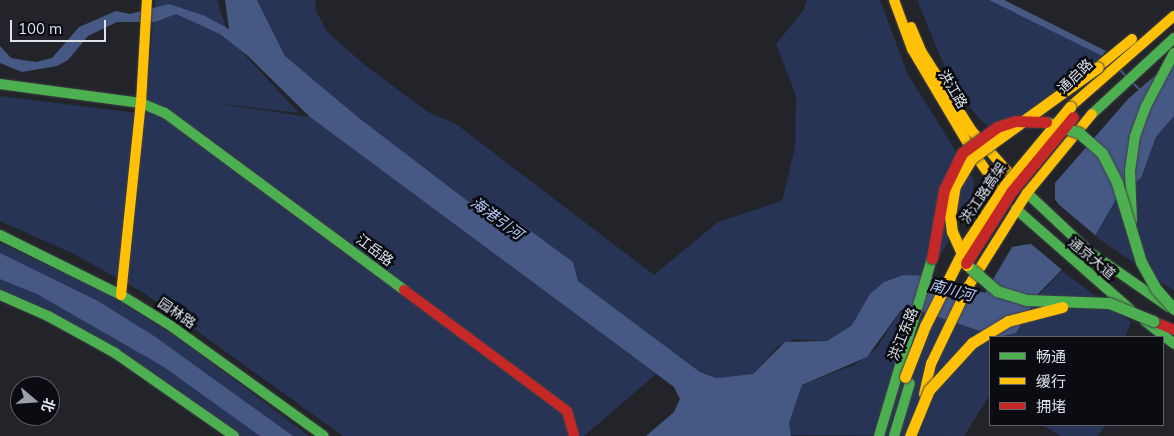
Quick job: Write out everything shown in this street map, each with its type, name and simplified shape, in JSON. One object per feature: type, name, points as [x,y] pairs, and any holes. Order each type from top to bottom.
[{"type":"main road","name":"洪江路","points":[[894,0],[912,49],[997,188]]},
{"type":"main road","name":"洪江路","points":[[901,0],[921,51],[981,143],[1008,172]]},
{"type":"main road","points":[[121,295],[141,103],[146,3]]},
{"type":"main road","name":"通启路","points":[[1008,172],[1098,73],[1174,14]]},
{"type":"main road","points":[[1174,14],[1128,42],[1058,98],[972,158],[955,186],[950,216],[952,232],[963,260],[981,280],[997,291],[1026,300],[1109,303],[1174,330]]},
{"type":"main road","name":"洪江路高架","points":[[887,436],[913,356],[941,291],[1005,185],[1070,107],[1135,46],[1174,14]]},
{"type":"main road","name":"洪江路高架","points":[[894,436],[930,329],[976,245],[1011,192],[1090,99],[1174,27]]},
{"type":"main road","points":[[911,436],[931,364],[949,322],[968,287],[1016,209],[1096,109],[1172,39]]},
{"type":"main road","points":[[1174,53],[1146,106],[1136,136],[1129,196],[1132,220],[1146,260],[1174,305]]},
{"type":"main road","name":"江岳路","points":[[0,84],[141,103],[165,112],[568,411],[574,436]]},
{"type":"main road","points":[[881,436],[918,313],[949,174],[970,144],[997,127],[1015,121],[1040,119],[1069,128],[1091,142],[1111,169],[1141,262],[1156,289],[1174,310]]},
{"type":"main road","name":"洪江东路","points":[[881,436],[926,315],[944,277],[1008,172]]},
{"type":"main road","name":"通京大道","points":[[1008,172],[1027,193],[1091,253],[1174,310]]},
{"type":"main road","name":"通京大道","points":[[997,188],[1035,229],[1174,344]]},
{"type":"main road","name":"园林路","points":[[0,235],[121,295],[171,326],[324,436]]},
{"type":"main road","points":[[0,295],[48,316],[115,353],[234,436]]},
{"type":"main road","points":[[911,436],[922,402],[945,369],[972,343],[1008,321],[1045,309],[1084,306],[1113,310],[1153,321]]},
{"type":"shaded area","points":[[155,0],[217,0],[230,39],[299,113],[206,102],[310,117],[656,374],[584,436],[343,436],[144,293],[72,253],[0,221],[0,96],[145,114]]},
{"type":"shaded area","points":[[257,0],[315,0],[316,11],[327,32],[366,66],[428,112],[456,124],[654,275],[718,222],[782,201],[795,147],[796,96],[776,44],[803,11],[807,0],[880,0],[908,75],[974,180],[972,198],[929,276],[870,295],[852,325],[827,341],[795,339],[777,347],[753,374],[716,378],[700,372],[578,281],[573,262],[501,209],[482,212],[359,118],[285,56]]},
{"type":"shaded area","points":[[917,0],[989,0],[1102,56],[1052,97],[1022,132],[1001,142],[973,111],[948,75]]},
{"type":"shaded area","points":[[1174,116],[1174,291],[1095,236],[1118,196],[1141,178],[1156,137]]},
{"type":"shaded area","points":[[0,243],[103,291],[183,341],[309,436],[239,436],[97,338],[0,290]]},
{"type":"shaded area","points":[[1062,271],[1131,322],[1125,336],[999,336]]},
{"type":"shaded area","points":[[901,310],[923,312],[995,336],[989,336],[989,396],[964,436],[789,435],[789,423],[802,385],[854,365],[876,349]]},
{"type":"shaded area","points":[[1044,426],[1105,426],[1097,436],[1061,436]]},
{"type":"water","points":[[225,0],[257,0],[285,56],[359,118],[482,212],[501,209],[573,262],[578,281],[700,372],[716,378],[753,374],[785,342],[827,341],[852,325],[870,294],[884,282],[904,275],[929,276],[985,293],[1012,247],[1030,244],[1060,207],[1055,199],[1055,183],[1128,99],[1174,59],[1174,116],[1156,137],[1141,178],[1118,196],[1095,236],[1038,294],[1016,333],[995,336],[923,312],[901,310],[867,357],[802,385],[789,423],[791,436],[646,436],[674,412],[680,399],[674,387],[310,117],[248,56],[220,34],[176,14],[155,22],[117,22],[88,36],[68,60],[57,66],[22,72],[0,63],[0,46],[11,58],[36,62],[52,58],[79,27],[116,11],[130,14],[169,4],[205,16],[229,29]]},
{"type":"water","points":[[989,0],[1004,0],[1106,51],[1102,56]]},
{"type":"water","points":[[0,253],[98,301],[154,336],[293,436],[260,436],[164,367],[37,294],[0,279]]},
{"type":"pier","points":[[1057,203],[1097,236],[1066,273],[1026,240]]},
{"type":"waterway","points":[[1118,68],[1127,77]]},
{"type":"waterway","points":[[1132,82],[1139,89]]},
{"type":"traffic: fast","points":[[1092,114],[1174,38]]},
{"type":"traffic: fast","points":[[1132,221],[1130,171],[1135,136],[1146,106],[1174,53]]},
{"type":"traffic: fast","points":[[0,84],[141,103],[165,113],[404,290]]},
{"type":"traffic: fast","points":[[1046,122],[1079,133],[1102,153],[1117,183],[1141,262],[1156,289],[1174,309]]},
{"type":"traffic: fast","points":[[1027,193],[1091,253],[1169,307]]},
{"type":"traffic: fast","points":[[1016,209],[1130,309]]},
{"type":"traffic: fast","points":[[0,235],[121,295],[171,326],[324,436]]},
{"type":"traffic: fast","points":[[879,436],[932,258]]},
{"type":"traffic: fast","points":[[967,265],[997,291],[1026,300],[1109,303],[1153,321]]},
{"type":"traffic: fast","points":[[0,295],[48,316],[115,353],[234,436]]},
{"type":"traffic: fast","points":[[1145,321],[1164,336]]},
{"type":"traffic: fast","points":[[1164,336],[1174,344]]},
{"type":"traffic: fast","points":[[894,436],[910,383]]},
{"type":"traffic: slow","points":[[121,295],[141,103],[147,0]]},
{"type":"traffic: slow","points":[[894,0],[912,49],[973,152],[1005,197]]},
{"type":"traffic: slow","points":[[1070,107],[1174,16]]},
{"type":"traffic: slow","points":[[911,27],[921,51],[972,131],[1016,181]]},
{"type":"traffic: slow","points":[[1098,67],[1132,39]]},
{"type":"traffic: slow","points":[[967,265],[952,232],[950,216],[955,186],[972,158],[1098,67]]},
{"type":"traffic: slow","points":[[905,377],[925,326],[968,241],[1005,185],[1070,107]]},
{"type":"traffic: slow","points":[[924,394],[931,364],[968,287],[1027,193],[1092,114]]},
{"type":"traffic: slow","points":[[910,436],[929,390],[972,343],[1008,321],[1062,307]]},
{"type":"traffic: jam","points":[[966,263],[1011,192],[1073,117]]},
{"type":"traffic: jam","points":[[932,258],[944,190],[962,153],[997,127],[1015,121],[1046,122]]},
{"type":"traffic: jam","points":[[404,290],[567,411],[574,436]]},
{"type":"traffic: jam","points":[[1153,321],[1174,330]]},
{"type":"water label","name":"海港引河","points":[[497,218]]},
{"type":"water label","name":"南川河","points":[[952,290]]}]
